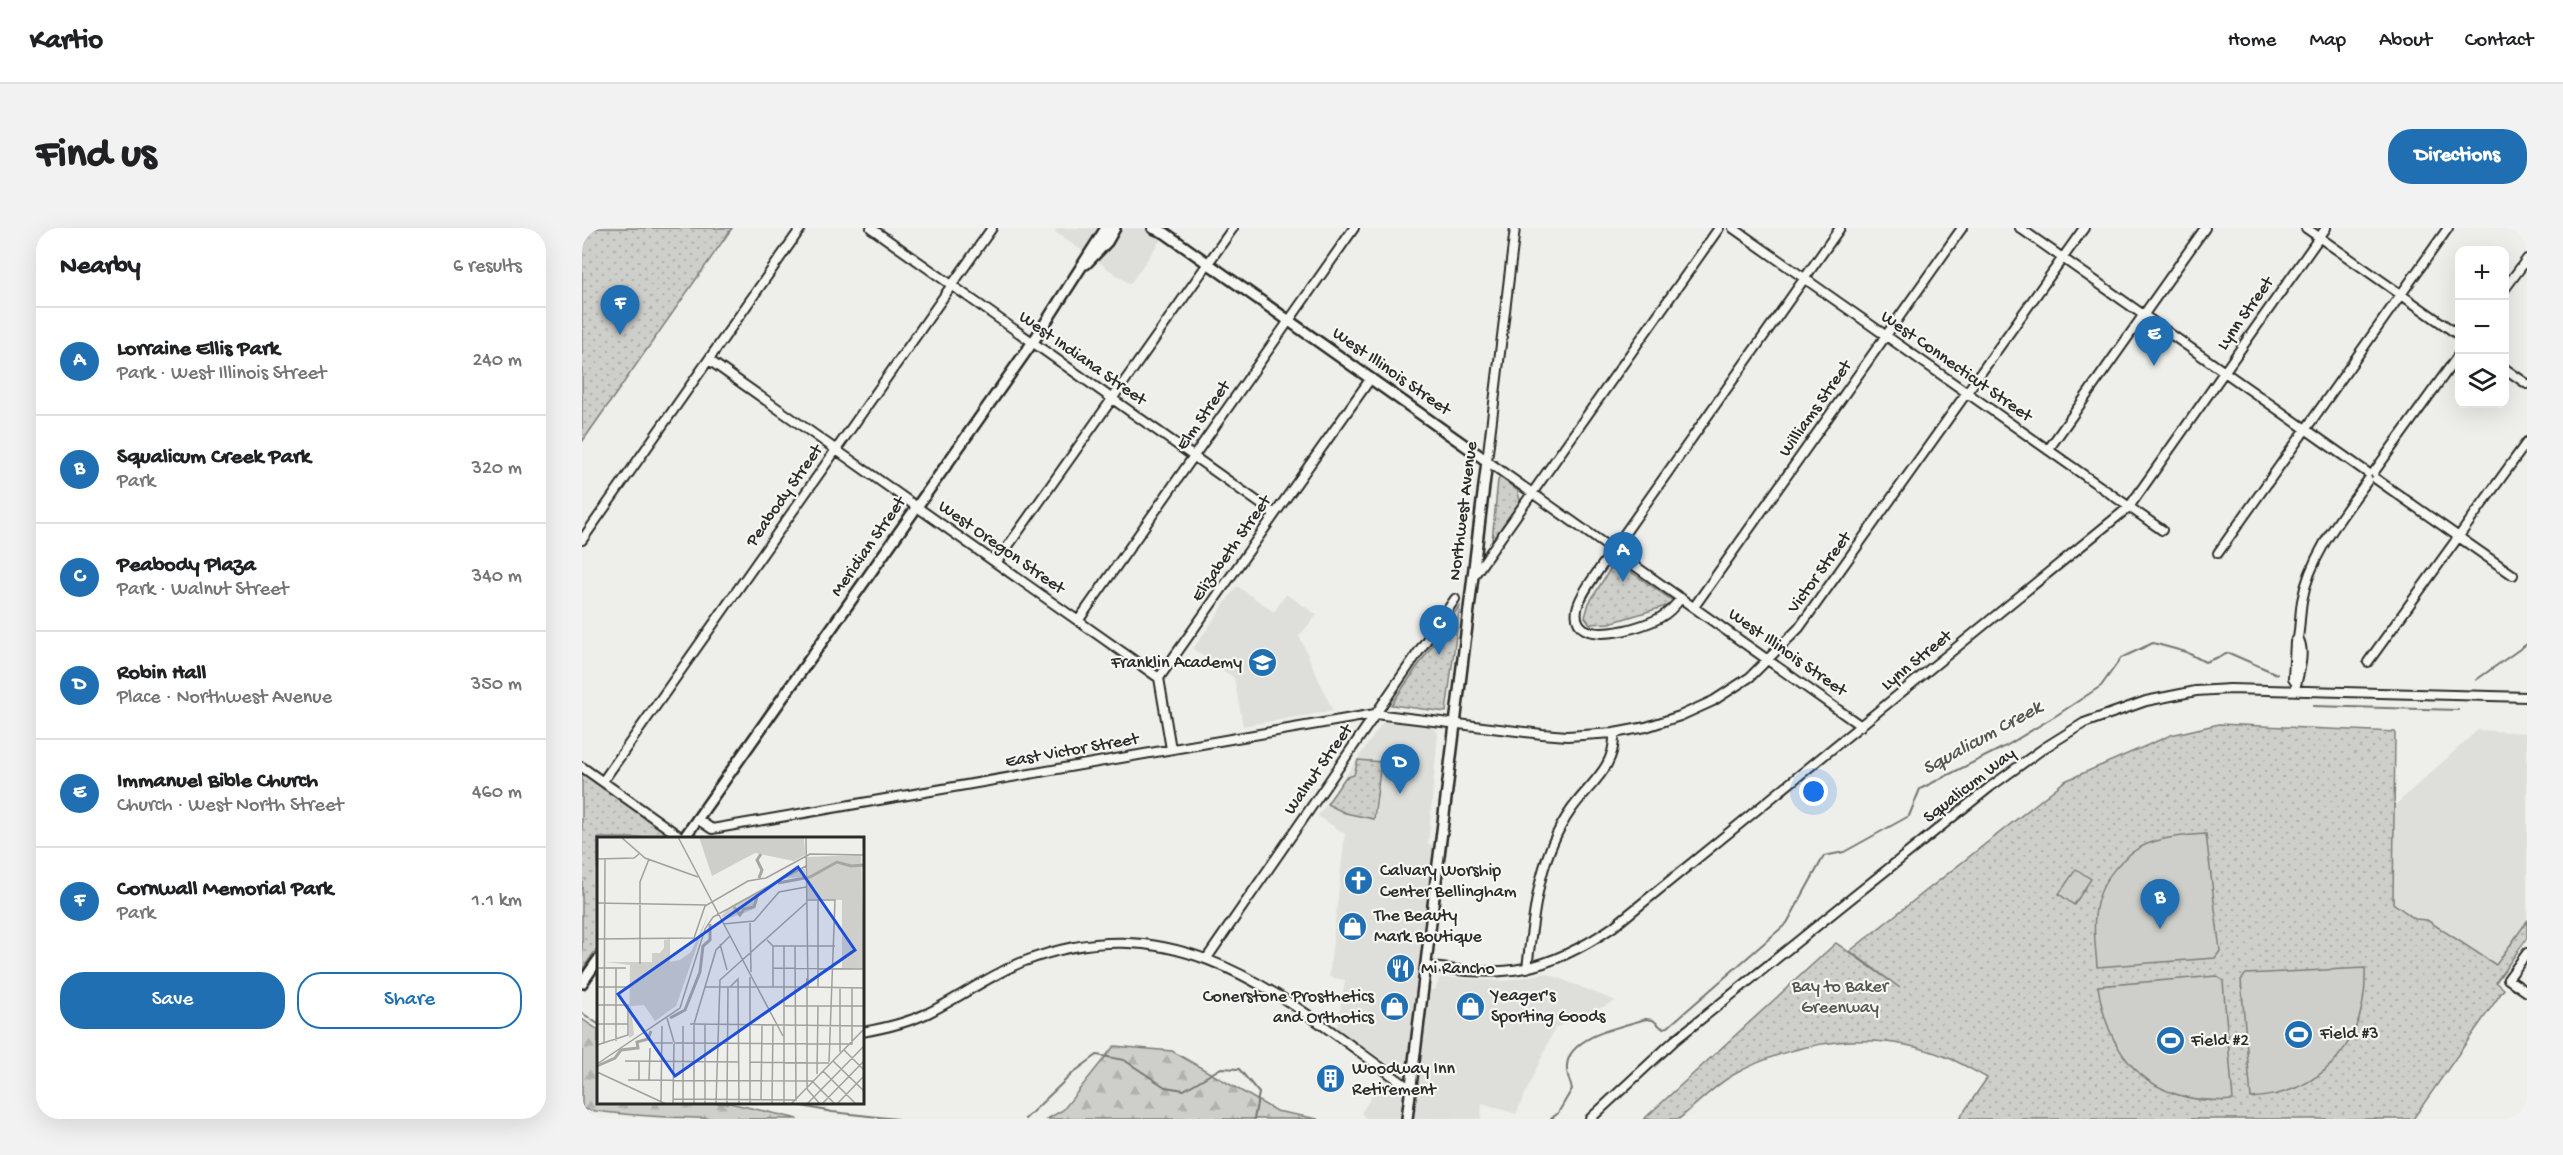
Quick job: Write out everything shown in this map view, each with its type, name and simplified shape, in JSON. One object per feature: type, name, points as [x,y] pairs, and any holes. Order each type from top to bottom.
[{"type":"main road","name":"Meridian Street","points":[[684,837],[1032,342],[1106,228]]},
{"type":"main road","name":"Meridian Street","points":[[1077,272],[1092,259],[1115,228]]},
{"type":"main road","name":"West Illinois Street","points":[[1153,228],[1164,230],[1487,461]]},
{"type":"main road","name":"Northwest Avenue","points":[[1407,1119],[1487,461]]},
{"type":"main road","points":[[582,983],[597,961]]},
{"type":"street","points":[[582,540],[801,228]]},
{"type":"street","name":"West Indiana Street","points":[[871,228],[1275,514]]},
{"type":"street","name":"Peabody Street","points":[[603,781],[992,228]]},
{"type":"street","points":[[996,563],[1233,228]]},
{"type":"street","name":"Elm Street","points":[[1078,621],[1354,228]]},
{"type":"street","name":"Northwest Avenue","points":[[1487,461],[1515,228]]},
{"type":"street","points":[[1473,577],[1719,228]]},
{"type":"street","name":"West Connecticut Street","points":[[1733,228],[2162,530]]},
{"type":"street","points":[[1681,598],[1660,618],[1632,629],[1602,633],[1582,626],[1577,616],[1578,606],[1613,550],[1840,228]]},
{"type":"street","name":"Williams Street","points":[[1694,607],[1962,228]]},
{"type":"street","points":[[2020,228],[2513,575]]},
{"type":"street","name":"Victor Street","points":[[1455,724],[1568,736],[1614,733],[1646,727],[1680,716],[1713,701],[1750,677],[1769,660],[1808,617],[2084,228]]},
{"type":"street","points":[[2048,450],[2205,228]]},
{"type":"street","points":[[2306,228],[2455,333]]},
{"type":"street","name":"Lynn Street","points":[[1426,966],[1485,973],[1544,964],[1580,948],[1613,927],[1861,726],[2128,507],[2326,228]]},
{"type":"street","points":[[2218,554],[2448,228]]},
{"type":"street","points":[[2509,284],[2527,259]]},
{"type":"street","points":[[2296,692],[2302,643],[2298,638],[2302,600],[2311,572],[2337,524],[2459,354]]},
{"type":"street","name":"West Oregon Street","points":[[709,360],[1159,678]]},
{"type":"street","points":[[2509,371],[2527,384]]},
{"type":"street","name":"Elizabeth Street","points":[[1159,678],[1371,378]]},
{"type":"street","points":[[2368,662],[2527,442]]},
{"type":"street","name":"West Illinois Street","points":[[1487,461],[1861,726]]},
{"type":"street","name":"Walnut Street","points":[[1207,958],[1455,599]]},
{"type":"street","points":[[1159,678],[1171,749]]},
{"type":"street","name":"Squalicum Way","points":[[1590,1119],[1676,1040],[1990,788],[2043,748],[2084,723],[2145,701],[2196,691],[2230,689],[2527,697]]},
{"type":"street","name":"East Victor Street","points":[[697,819],[712,829],[1376,714],[1455,724]]},
{"type":"street","points":[[1527,968],[1538,887],[1545,862],[1568,814],[1610,760],[1615,746],[1614,733]]},
{"type":"street","points":[[582,766],[682,837]]},
{"type":"street","points":[[864,1032],[907,1022],[1010,968],[1062,950],[1098,945],[1138,944],[1171,948],[1207,958],[1228,967],[1278,996],[1411,1089]]},
{"type":"street","points":[[2527,953],[2508,979],[2527,992]]},
{"type":"shaded area","points":[[1057,228],[1169,228],[1130,284],[1055,232]]},
{"type":"shaded area","name":"Franklin Academy","points":[[1237,586],[1274,612],[1286,594],[1317,615],[1299,636],[1333,711],[1243,726],[1234,678],[1193,649]]},
{"type":"shaded area","points":[[1383,722],[1430,725],[1438,733],[1428,844],[1434,845],[1416,988],[1435,990],[1440,977],[1504,981],[1546,973],[1616,1001],[1555,1028],[1516,1114],[1482,1103],[1481,1119],[1366,1119],[1361,1113],[1391,1066],[1337,1027],[1345,980],[1329,977],[1345,834],[1318,816]]},
{"type":"shaded area","points":[[2478,730],[2527,733],[2527,921],[2496,965],[2427,920],[2415,919],[2392,903],[2394,806]]},
{"type":"green space","points":[[582,228],[732,228],[582,442]]},
{"type":"green space","points":[[1501,478],[1518,491],[1520,501],[1492,541],[1498,480]]},
{"type":"green space","points":[[1615,561],[1676,603],[1610,623],[1590,624],[1585,617],[1589,603]]},
{"type":"green space","points":[[1460,605],[1446,712],[1391,705]]},
{"type":"green space","name":"Bay to Baker Greenway","points":[[2219,724],[2395,732],[2393,903],[2415,919],[2427,920],[2496,965],[2527,921],[2527,938],[2496,982],[2504,989],[2413,1119],[1959,1119],[1987,1078],[1951,1059],[1919,1048],[1865,1041],[1811,1046],[1784,1053],[1726,1079],[1679,1119],[1644,1119],[1836,943],[1900,988],[1850,951],[2065,781],[2171,735]]},
{"type":"green space","points":[[1358,760],[1381,762],[1374,819],[1345,813],[1327,804],[1345,778],[1354,775]]},
{"type":"green space","points":[[582,772],[673,837],[597,837],[597,948],[582,970]]},
{"type":"green space","points":[[2206,834],[2220,951],[2215,958],[2097,967],[2094,929],[2097,903],[2102,890],[2116,868],[2125,858],[2147,844],[2188,835]]},
{"type":"green space","points":[[2076,869],[2091,879],[2074,905],[2059,894]]},
{"type":"green space","name":"Field #3","points":[[2365,968],[2364,994],[2359,1018],[2349,1040],[2336,1059],[2320,1074],[2300,1086],[2277,1094],[2251,1098],[2241,980],[2246,974]]},
{"type":"green space","name":"Field #2","points":[[2216,976],[2223,981],[2233,1100],[2205,1100],[2181,1096],[2159,1087],[2140,1074],[2125,1057],[2113,1037],[2104,1013],[2098,986]]},
{"type":"green space","points":[[582,1019],[597,1029],[597,1104],[734,1104],[798,1119],[660,1117],[582,1109]]},
{"type":"green space","points":[[1114,1046],[1172,1051],[1276,1111],[1318,1119],[1047,1119],[1063,1110]]},
{"type":"waterway","name":"Squalicum Creek","points":[[1551,1119],[1558,1113],[1572,1089],[1567,1066],[1570,1056],[1577,1047],[1598,1034],[1646,1019],[1653,1020],[1662,1028],[1668,1027],[1787,923],[1824,856],[1844,852],[1909,816],[1920,789],[2006,746],[2057,715],[2101,686],[2121,658],[2153,643],[2186,652],[2205,662],[2229,653],[2277,674]]},
{"type":"waterway","name":"Squalicum Creek","points":[[2476,680],[2527,644]]},
{"type":"waterway","name":"Squalicum Creek","points":[[2313,706],[2458,710]]},
{"type":"waterway","name":"Squalicum Creek","points":[[582,1013],[597,1023]]},
{"type":"waterway","name":"Squalicum Creek","points":[[1025,1119],[1074,1072],[1097,1055],[1124,1060],[1165,1087],[1184,1090],[1221,1068],[1239,1069],[1259,1093],[1254,1119]]},
{"type":"waterway","name":"Squalicum Creek","points":[[793,1104],[832,1112],[897,1119]]},
{"type":"place","name":"Cornwall Memorial Park","points":[[620,335]]},
{"type":"place","name":"Immanuel Bible Church","points":[[2154,366]]},
{"type":"place","name":"Lorraine Ellis Park","points":[[1623,582]]},
{"type":"place","name":"Peabody Plaza","points":[[1439,655]]},
{"type":"place","name":"Franklin Academy","points":[[1263,663]]},
{"type":"place","name":"Robin Hall","points":[[1400,794]]},
{"type":"place","name":"Calvary Worship Center Bellingham","points":[[1359,881]]},
{"type":"place","name":"The Beauty Mark Boutique","points":[[1353,926]]},
{"type":"place","name":"Squalicum Creek Park","points":[[2160,929]]},
{"type":"place","name":"Mi Rancho","points":[[1400,969]]},
{"type":"place","name":"Yeager's Sporting Goods","points":[[1470,1006]]},
{"type":"place","name":"Conerstone Prosthetics and Orthotics","points":[[1395,1007]]},
{"type":"place","name":"Field #3","points":[[2299,1034]]},
{"type":"place","name":"Field #2","points":[[2170,1041]]},
{"type":"place","name":"Woodway Inn Retirement","points":[[1331,1079]]}]
